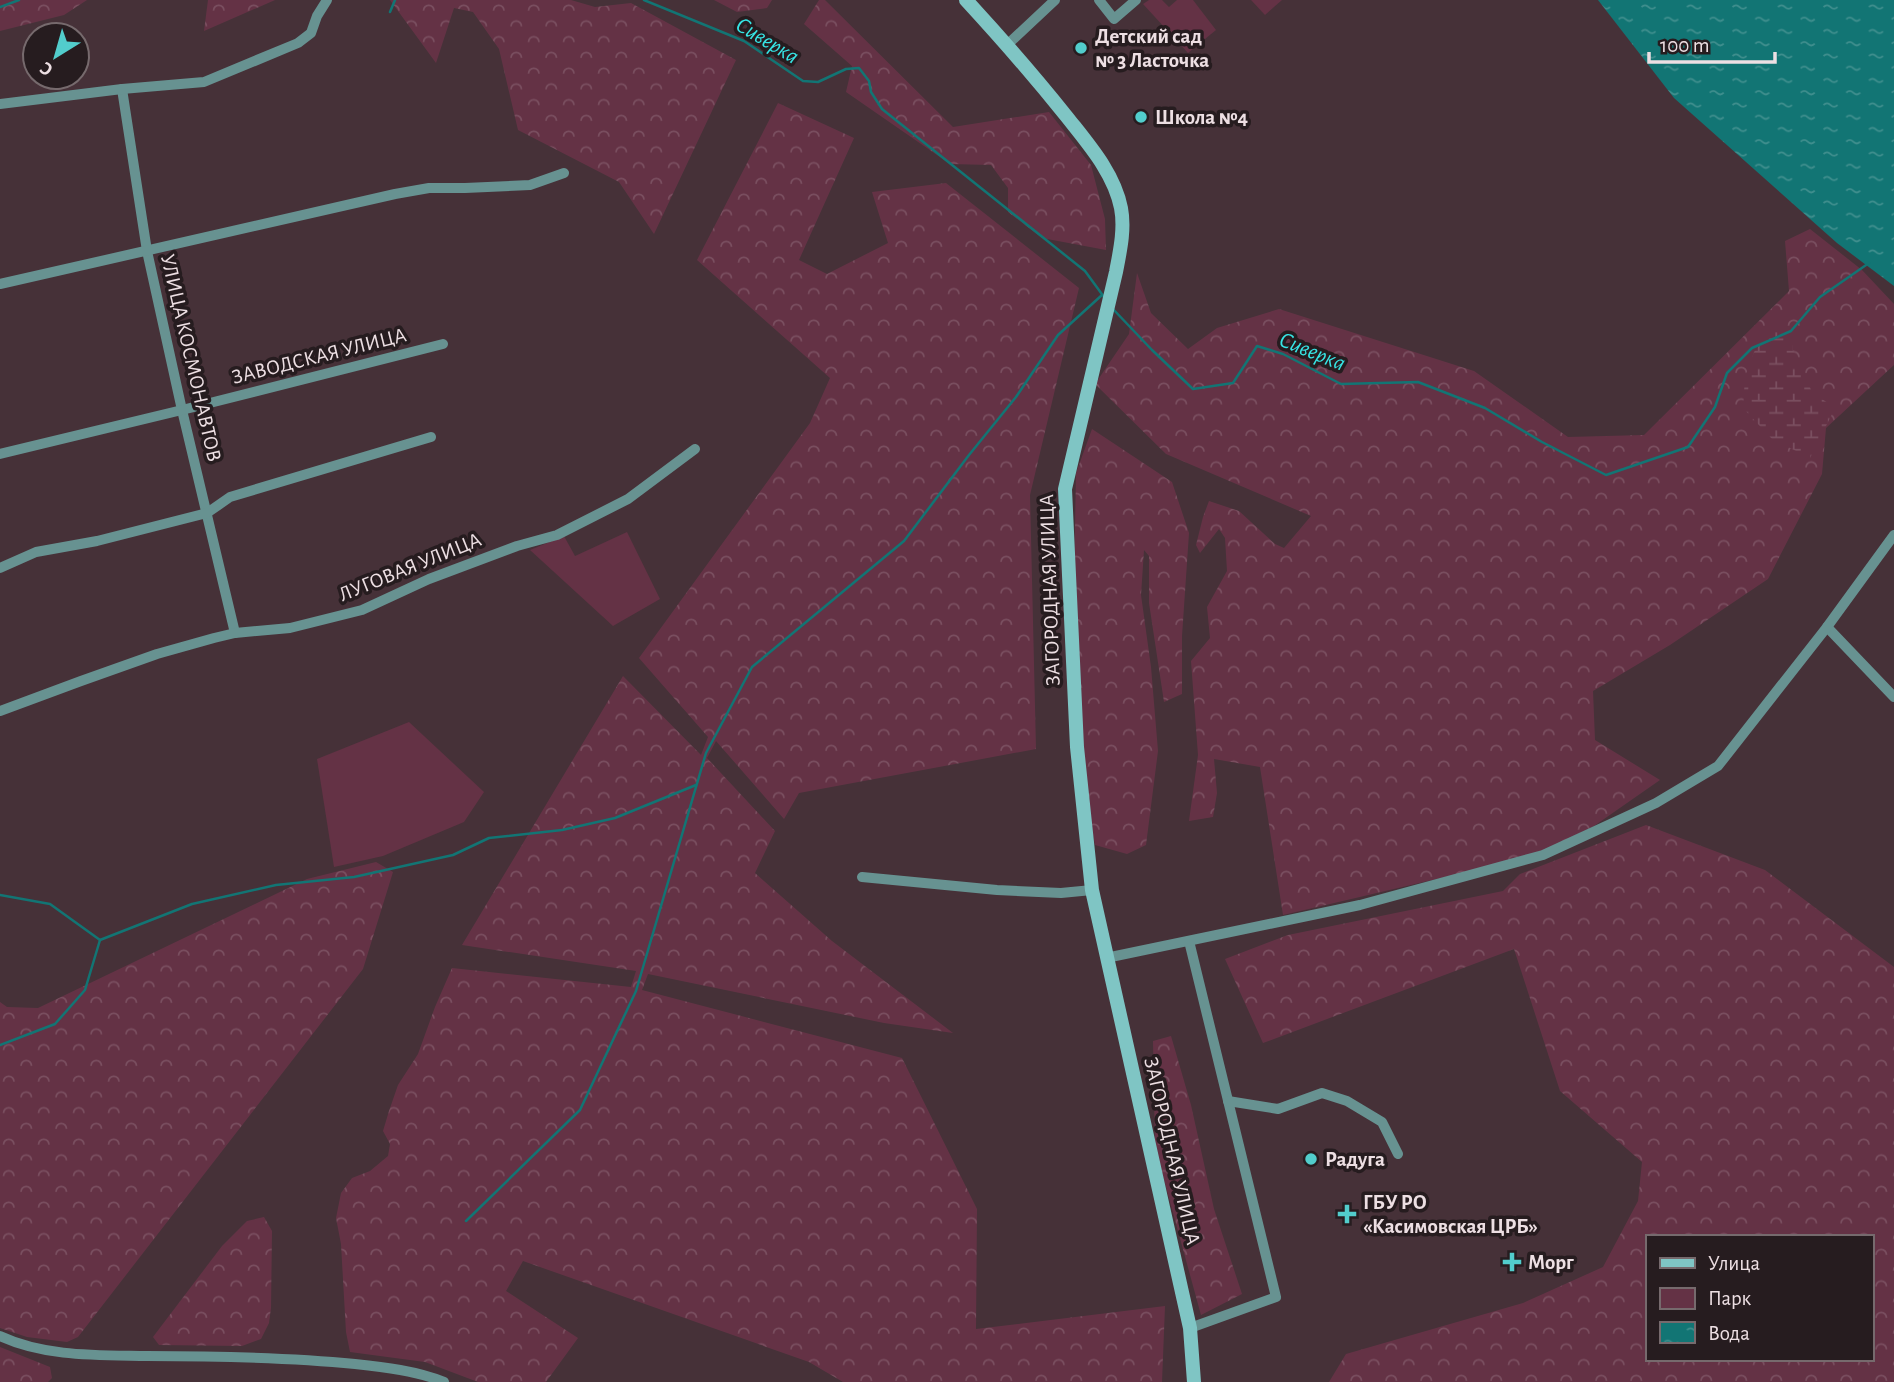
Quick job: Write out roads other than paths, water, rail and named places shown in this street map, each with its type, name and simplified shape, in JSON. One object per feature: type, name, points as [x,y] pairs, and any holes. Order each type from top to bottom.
[{"type":"main road","points":[[966,0],[1007,45]]},
{"type":"main road","name":"ЗАГОРОДНАЯ УЛИЦА","points":[[1007,45],[1098,156],[1113,183],[1122,209],[1122,239],[1116,272],[1066,489],[1077,747],[1092,890],[1190,1328],[1194,1382]]},
{"type":"street","points":[[0,104],[204,82],[298,43],[311,33],[327,0]]},
{"type":"street","points":[[1007,45],[1055,0]]},
{"type":"street","points":[[1099,0],[1114,19],[1136,0]]},
{"type":"street","name":"УЛИЦА КОСМОНАВТОВ","points":[[122,89],[147,251],[235,633]]},
{"type":"street","points":[[0,284],[429,188],[530,185],[564,173]]},
{"type":"street","name":"ЗАВОДСКАЯ УЛИЦА","points":[[0,454],[443,344]]},
{"type":"street","points":[[0,568],[36,552],[96,541],[207,513],[230,497],[431,437]]},
{"type":"street","name":"ЛУГОВАЯ УЛИЦА","points":[[0,711],[144,659],[214,638],[235,633],[290,628],[362,610],[429,579],[517,546],[557,535],[628,499],[695,449]]},
{"type":"street","points":[[1106,958],[1360,905],[1543,855],[1656,803],[1718,766],[1827,627],[1894,535]]},
{"type":"street","points":[[1827,627],[1894,697]]},
{"type":"street","points":[[862,877],[997,890],[1060,893],[1092,890]]},
{"type":"street","points":[[1189,941],[1276,1297],[1190,1328]]},
{"type":"street","points":[[1228,1101],[1278,1109],[1322,1093],[1347,1101],[1382,1122],[1398,1154]]},
{"type":"street","points":[[0,1336],[36,1349],[68,1353],[118,1356],[247,1356],[336,1362],[383,1367],[444,1382]]},
{"type":"water","points":[[1598,0],[1894,0],[1894,286],[1837,243],[1674,98]]},
{"type":"waterway","points":[[0,7],[19,0]]},
{"type":"waterway","points":[[390,12],[395,0]]},
{"type":"waterway","name":"Сиверка","points":[[644,0],[744,41],[803,81],[818,82],[846,69],[859,68],[869,81],[871,92],[882,109],[1085,271],[1104,297]]},
{"type":"waterway","name":"Сиверка","points":[[1112,308],[1193,389],[1233,383],[1257,346],[1283,354],[1341,384],[1418,382],[1485,408],[1542,442],[1606,475],[1688,447],[1715,407],[1727,373],[1752,348],[1791,331],[1820,297],[1869,263]]},
{"type":"waterway","points":[[466,1221],[580,1110],[636,991],[706,753],[752,667],[904,541],[1016,397],[1058,335],[1102,295]]},
{"type":"waterway","points":[[100,940],[192,904],[276,885],[354,877],[453,855],[489,838],[562,830],[615,818],[696,785]]},
{"type":"waterway","points":[[0,895],[50,904],[100,940]]},
{"type":"waterway","points":[[0,1045],[55,1024],[85,990],[100,940]]},
{"type":"place","name":"Детский сад № 3 Ласточка","points":[[1081,48]]},
{"type":"place","name":"Школа №4","points":[[1141,117]]},
{"type":"place","name":"Радуга","points":[[1311,1159]]},
{"type":"place","name":"ГБУ РО «Касимовская ЦРБ»","points":[[1347,1214]]},
{"type":"place","name":"Морг","points":[[1512,1262]]}]
